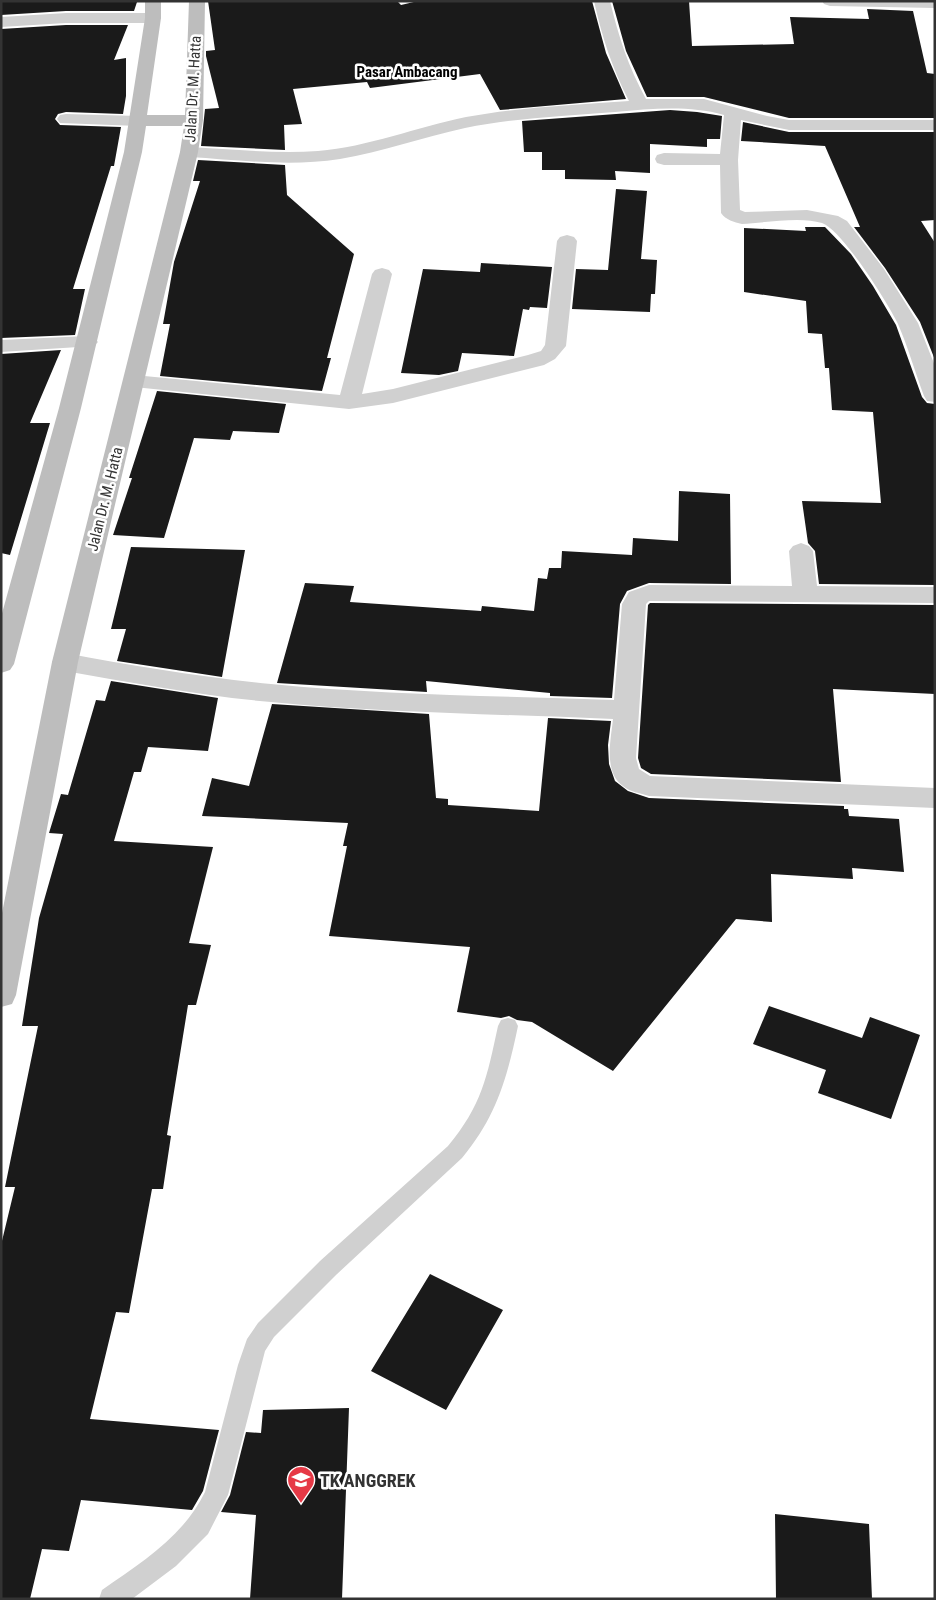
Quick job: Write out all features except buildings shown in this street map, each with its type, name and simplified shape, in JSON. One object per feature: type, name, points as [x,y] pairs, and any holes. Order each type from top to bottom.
[{"type":"main road","name":"Jalan Dr. M. Hatta","points":[[1,995],[65,662],[189,152],[194,120],[197,1]]},
{"type":"main road","points":[[1,664],[87,342],[134,152],[152,9]]},
{"type":"main road","points":[[138,121],[194,120]]},
{"type":"street","points":[[602,1],[609,31],[622,71],[640,105]]},
{"type":"street","points":[[830,1],[935,3]]},
{"type":"street","points":[[1,22],[66,18],[152,9]]},
{"type":"street","points":[[189,152],[294,157],[319,156],[504,116],[690,103],[789,125],[935,125]]},
{"type":"street","points":[[732,112],[728,160],[731,213],[735,216],[751,218],[821,217],[835,221],[840,225],[877,273],[908,323],[935,396]]},
{"type":"street","points":[[66,119],[138,121]]},
{"type":"street","points":[[664,159],[728,160]]},
{"type":"street","points":[[134,381],[349,402],[393,396],[536,360],[548,355],[555,346],[567,241]]},
{"type":"street","points":[[349,402],[382,274]]},
{"type":"street","points":[[1,346],[87,342]]},
{"type":"street","points":[[801,551],[806,593]]},
{"type":"street","points":[[935,595],[649,592],[642,594],[636,598],[634,604],[623,758],[624,771],[638,783],[649,786],[935,798]]},
{"type":"street","points":[[65,662],[174,682],[270,693],[331,698],[626,710]]},
{"type":"lane","points":[[111,1599],[183,1544],[197,1529],[207,1513],[216,1495],[255,1346],[266,1330],[328,1268],[456,1152],[470,1136],[482,1118],[492,1094],[508,1026]]},
{"type":"place","name":"TK ANGGREK","points":[[301,1504]]},
{"type":"district","name":"Pasar Ambacang","points":[[407,72]]}]
